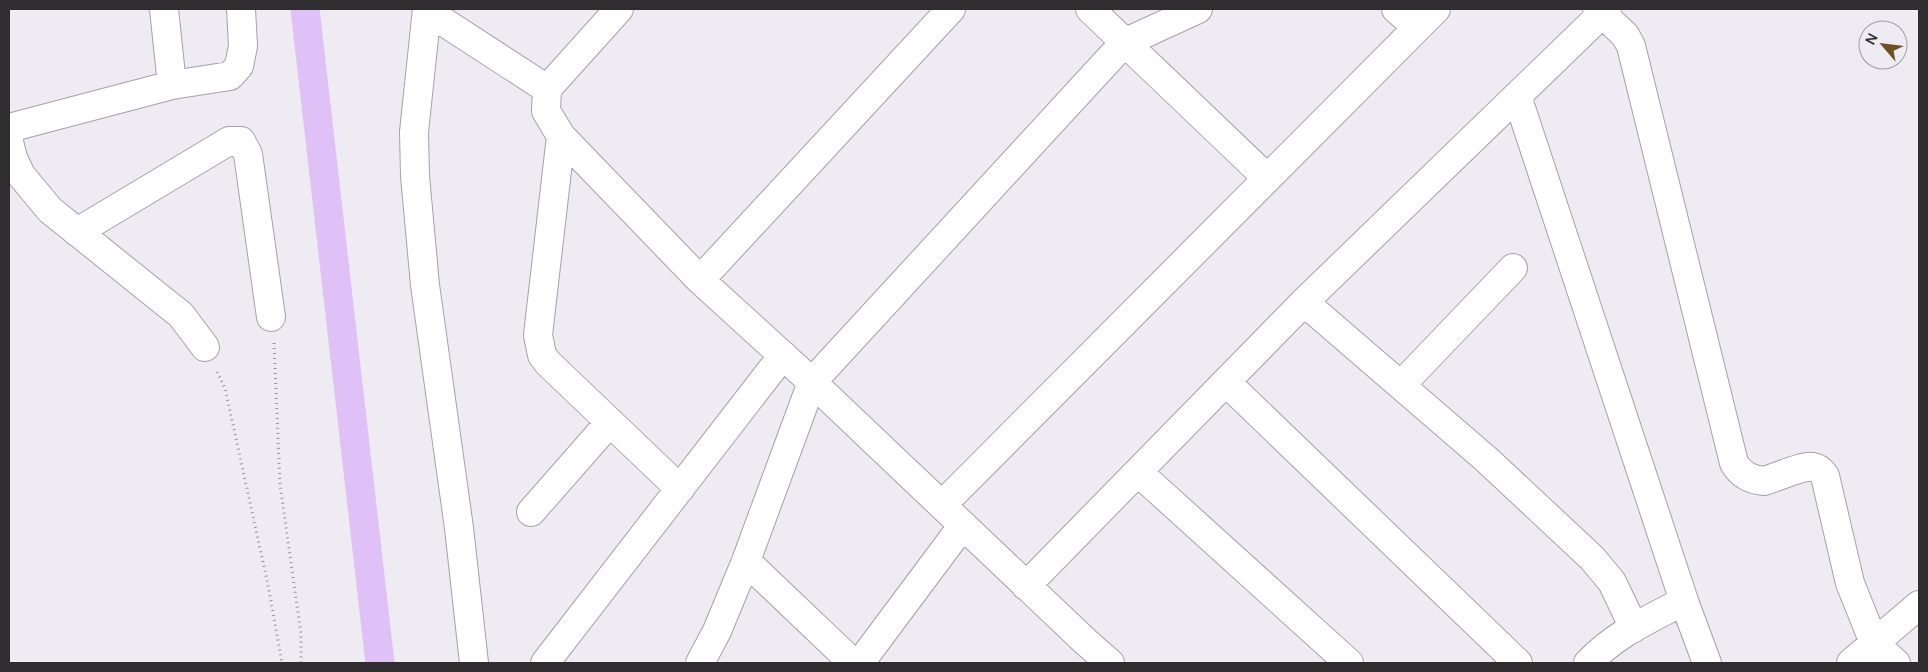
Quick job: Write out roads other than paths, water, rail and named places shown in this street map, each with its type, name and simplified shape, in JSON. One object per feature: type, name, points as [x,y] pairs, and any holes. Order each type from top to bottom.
[{"type":"street","points":[[164,9],[172,85]]},
{"type":"street","points":[[9,128],[172,85],[230,76],[239,66],[243,46],[241,9]]},
{"type":"street","points":[[619,9],[547,89],[546,111],[561,136],[700,280],[812,382],[1026,586],[1110,663]]},
{"type":"street","points":[[700,280],[951,9]]},
{"type":"street","points":[[1090,9],[1267,178]]},
{"type":"street","points":[[700,663],[717,631],[746,561],[812,382],[1124,43],[1198,9]]},
{"type":"street","points":[[942,505],[1427,18],[1396,9]]},
{"type":"street","points":[[474,663],[459,528],[425,285],[414,176],[414,132],[427,10],[547,89]]},
{"type":"street","points":[[1026,586],[1139,473],[1304,302],[1517,96],[1602,10],[1625,35],[1631,46],[1734,463],[1742,474],[1757,481],[1764,481],[1809,466],[1822,471],[1825,476],[1850,583],[1874,644],[1896,663]]},
{"type":"street","points":[[1517,96],[1684,601],[1707,663]]},
{"type":"street","points":[[561,136],[538,335],[542,355],[548,363],[680,489]]},
{"type":"street","points":[[77,232],[229,141],[241,141],[248,154],[271,317]]},
{"type":"street","points":[[9,142],[13,158],[21,175],[50,210],[181,315],[205,347]]},
{"type":"street","points":[[1401,385],[1513,268]]},
{"type":"street","points":[[1304,302],[1492,465],[1592,558],[1612,582],[1634,628]]},
{"type":"street","points":[[545,663],[783,355]]},
{"type":"street","points":[[1226,382],[1518,663]]},
{"type":"street","points":[[531,512],[610,422]]},
{"type":"street","points":[[1139,473],[1349,663]]},
{"type":"street","points":[[860,663],[963,525]]},
{"type":"street","points":[[746,561],[852,663]]},
{"type":"street","points":[[1588,663],[1611,641],[1684,601]]},
{"type":"street","points":[[1851,663],[1919,605]]},
{"type":"waterway","points":[[305,9],[380,663]]}]
